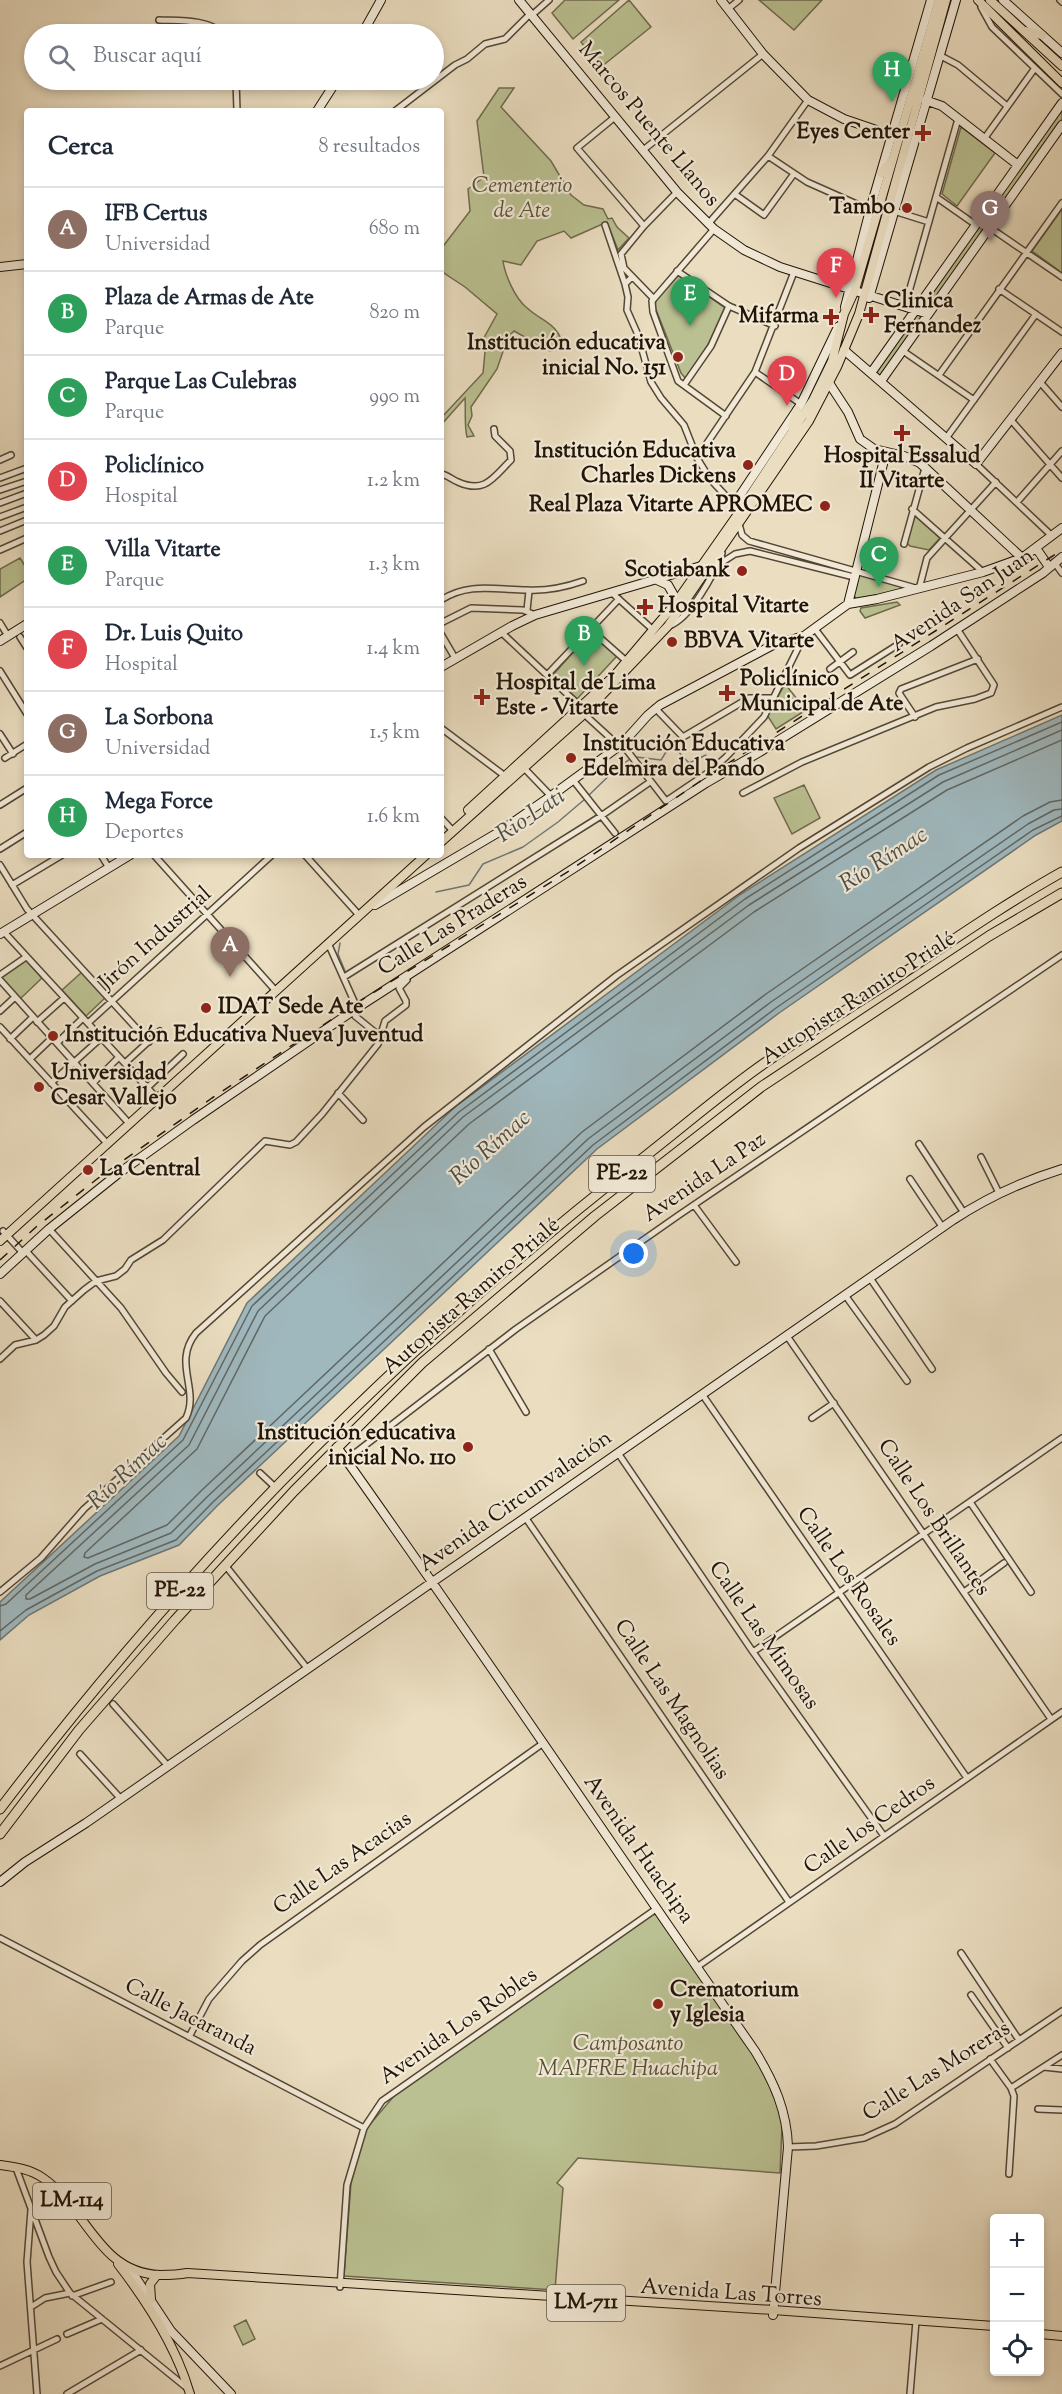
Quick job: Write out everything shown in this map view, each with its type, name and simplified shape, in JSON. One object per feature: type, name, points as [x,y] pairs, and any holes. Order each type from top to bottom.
[{"type":"highway","name":"Autopista Ramiro Prialé","points":[[0,1809],[69,1720],[163,1610],[276,1488],[376,1386],[479,1293],[585,1203],[770,1060],[1000,909],[1062,872]]},
{"type":"highway","name":"Autopista Ramiro Prialé","points":[[0,1834],[79,1730],[225,1565],[337,1447],[422,1363],[595,1216],[761,1087],[989,936],[1062,893]]},
{"type":"highway","points":[[907,970],[905,980],[915,985]]},
{"type":"highway","points":[[337,1447],[334,1441],[337,1433],[362,1406],[376,1386]]},
{"type":"main road","points":[[616,678],[675,603],[740,511],[826,376],[837,345],[844,314],[859,291],[873,245],[939,0]]},
{"type":"main road","points":[[881,173],[897,159],[946,0]]},
{"type":"main road","points":[[978,0],[1062,83]]},
{"type":"main road","points":[[999,1],[1024,31],[1062,66]]},
{"type":"main road","points":[[1024,31],[1042,35]]},
{"type":"main road","points":[[897,159],[903,179]]},
{"type":"main road","points":[[866,227],[873,245]]},
{"type":"main road","points":[[873,245],[888,231]]},
{"type":"main road","points":[[444,833],[524,768],[668,626],[808,421],[830,382],[859,314],[859,291]]},
{"type":"main road","points":[[788,438],[799,407]]},
{"type":"main road","points":[[444,838],[505,776],[583,710]]},
{"type":"main road","points":[[3,1235],[126,1120],[151,1091],[328,943],[415,858]]},
{"type":"main road","points":[[3,1235],[358,913],[422,858]]},
{"type":"main road","name":"LM-114","points":[[0,2159],[32,2167],[56,2183],[127,2267]]},
{"type":"main road","name":"Avenida Las Torres","points":[[0,2165],[16,2167],[49,2182],[112,2257],[127,2267],[144,2273],[179,2275],[187,2278],[340,2285],[773,2312],[990,2331]]},
{"type":"main road","name":"LM-114","points":[[112,2257],[139,2292],[160,2325],[189,2392]]},
{"type":"main road","points":[[139,2292],[139,2282],[144,2273]]},
{"type":"main road","points":[[151,2299],[150,2284],[157,2275]]},
{"type":"main road","name":"Avenida Las Torres","points":[[916,2323],[990,2326]]},
{"type":"main road","points":[[1044,2329],[1062,2331]]},
{"type":"main road","points":[[1044,2334],[1062,2336]]},
{"type":"street","points":[[368,24],[381,0]]},
{"type":"street","name":"Marcos Puente Llanos","points":[[519,0],[642,151],[711,227],[750,253],[794,272],[928,314]]},
{"type":"street","points":[[444,74],[485,44],[506,39],[549,0]]},
{"type":"street","points":[[721,0],[763,54],[808,100],[844,120],[891,135]]},
{"type":"street","points":[[728,9],[739,0]]},
{"type":"street","points":[[859,291],[870,210],[931,0]]},
{"type":"street","points":[[859,291],[888,231],[956,0]]},
{"type":"street","points":[[978,0],[992,27],[1062,94]]},
{"type":"street","points":[[999,1],[1062,53]]},
{"type":"street","points":[[159,20],[201,24]]},
{"type":"street","points":[[642,151],[763,54]]},
{"type":"street","points":[[939,54],[958,64],[1007,106]]},
{"type":"street","points":[[984,139],[1035,68]]},
{"type":"street","points":[[236,90],[237,108]]},
{"type":"street","points":[[319,108],[331,90]]},
{"type":"street","points":[[399,108],[422,90]]},
{"type":"street","points":[[726,416],[678,381],[653,312],[653,298],[768,156],[808,100]]},
{"type":"street","points":[[925,100],[942,106],[1017,165]]},
{"type":"street","points":[[871,373],[1062,103]]},
{"type":"street","points":[[615,117],[577,148],[644,226]]},
{"type":"street","points":[[905,306],[958,119]]},
{"type":"street","points":[[881,381],[1062,125]]},
{"type":"street","points":[[768,156],[793,175],[870,210]]},
{"type":"street","points":[[735,195],[764,215],[793,175]]},
{"type":"street","points":[[653,298],[624,268],[621,255],[644,226],[677,192]]},
{"type":"street","points":[[936,197],[976,225]]},
{"type":"street","points":[[939,375],[1062,203]]},
{"type":"street","points":[[894,211],[929,222]]},
{"type":"street","points":[[604,225],[625,284],[628,297],[627,310],[638,335],[651,382],[661,398],[684,425],[697,458],[710,479],[740,511]]},
{"type":"street","points":[[989,227],[1062,277]]},
{"type":"street","points":[[0,267],[24,263]]},
{"type":"street","points":[[677,271],[729,306],[775,326]]},
{"type":"street","points":[[697,458],[755,372],[775,326],[794,272]]},
{"type":"street","points":[[625,284],[632,277]]},
{"type":"street","points":[[999,289],[1062,332]]},
{"type":"street","points":[[684,385],[711,346],[729,306]]},
{"type":"street","points":[[740,511],[739,497],[799,407],[844,314]]},
{"type":"street","points":[[947,437],[1036,314]]},
{"type":"street","points":[[844,350],[947,437],[1052,536]]},
{"type":"street","points":[[903,351],[974,400]]},
{"type":"street","points":[[976,464],[1043,384],[1062,353]]},
{"type":"street","points":[[755,372],[799,407]]},
{"type":"street","points":[[830,382],[848,412],[860,439],[874,449],[914,459],[1022,558]]},
{"type":"street","points":[[1043,384],[1062,407]]},
{"type":"street","points":[[1011,420],[1062,478]]},
{"type":"street","points":[[444,476],[475,488],[486,484],[511,460],[510,451],[495,436],[494,429]]},
{"type":"street","points":[[1017,502],[1062,451]]},
{"type":"street","points":[[848,604],[886,452]]},
{"type":"street","points":[[0,460],[11,455]]},
{"type":"street","points":[[904,544],[925,468]]},
{"type":"street","points":[[0,478],[24,469]]},
{"type":"street","points":[[0,490],[24,482]]},
{"type":"street","points":[[919,589],[926,559],[996,482]]},
{"type":"street","points":[[0,503],[24,495]]},
{"type":"street","points":[[0,517],[24,508]]},
{"type":"street","points":[[912,509],[983,572]]},
{"type":"street","points":[[0,531],[24,521]]},
{"type":"street","points":[[739,522],[746,540]]},
{"type":"street","points":[[307,858],[358,913],[499,832],[621,745],[655,708],[773,645],[801,639],[848,604],[983,572],[1022,558],[1062,528]]},
{"type":"street","points":[[0,550],[24,539]]},
{"type":"street","points":[[746,540],[854,575]]},
{"type":"street","points":[[737,554],[746,540]]},
{"type":"street","points":[[668,626],[681,619],[717,567],[725,545]]},
{"type":"street","points":[[1036,548],[1062,573]]},
{"type":"street","points":[[717,567],[737,554],[750,551],[919,589]]},
{"type":"street","name":"Avenida San Juan","points":[[884,675],[957,629],[1062,557]]},
{"type":"street","points":[[444,665],[536,615],[615,596],[701,566]]},
{"type":"street","points":[[616,678],[624,658],[675,603],[669,585],[657,580]]},
{"type":"street","points":[[444,599],[464,589],[529,591],[583,581]]},
{"type":"street","points":[[527,610],[529,591]]},
{"type":"street","points":[[615,596],[651,628]]},
{"type":"street","points":[[547,675],[590,629],[615,596]]},
{"type":"street","points":[[444,622],[471,608],[527,610],[536,615]]},
{"type":"street","points":[[0,623],[8,636]]},
{"type":"street","points":[[0,641],[24,626]]},
{"type":"street","points":[[590,629],[624,658]]},
{"type":"street","points":[[814,629],[850,675],[899,644]]},
{"type":"street","points":[[743,793],[802,762],[936,707],[975,699],[991,693],[994,685],[957,629]]},
{"type":"street","points":[[501,632],[621,745],[664,800],[688,787],[726,757],[766,715],[801,639]]},
{"type":"street","points":[[20,637],[24,643]]},
{"type":"street","points":[[444,639],[455,658]]},
{"type":"street","points":[[830,669],[853,652]]},
{"type":"street","points":[[915,717],[899,693],[901,689],[978,659]]},
{"type":"street","points":[[0,671],[24,709]]},
{"type":"street","name":"Calle Las Praderas","points":[[0,1274],[50,1229],[150,1150],[357,1008],[435,960],[706,783],[884,675]]},
{"type":"street","points":[[655,708],[683,737],[749,699],[773,698]]},
{"type":"street","points":[[0,1592],[32,1567],[84,1509],[186,1418],[191,1400],[185,1370],[187,1346],[196,1333],[424,1127],[616,976],[799,848],[939,762],[1062,707]]},
{"type":"street","points":[[444,730],[505,776]]},
{"type":"street","points":[[0,734],[13,754]]},
{"type":"street","points":[[5,758],[24,746]]},
{"type":"street","points":[[524,768],[549,794]]},
{"type":"street","points":[[573,780],[615,833]]},
{"type":"street","points":[[344,978],[601,816],[650,782]]},
{"type":"street","points":[[0,805],[24,790]]},
{"type":"street","points":[[444,821],[451,829]]},
{"type":"street","points":[[0,849],[24,834]]},
{"type":"street","points":[[12,885],[57,858]]},
{"type":"street","points":[[103,858],[109,868]]},
{"type":"street","points":[[125,858],[2,933],[151,1091],[183,1054]]},
{"type":"street","points":[[157,858],[274,989]]},
{"type":"street","name":"Jirón Industrial","points":[[30,1059],[112,1001],[269,858]]},
{"type":"street","points":[[0,865],[32,915],[149,1042]]},
{"type":"street","points":[[328,943],[357,1008],[356,1016],[381,1037]]},
{"type":"street","name":"Avenida La Paz","points":[[346,1460],[489,1349],[694,1205],[1062,955]]},
{"type":"street","points":[[0,975],[26,957]]},
{"type":"street","points":[[0,1359],[15,1345],[36,1340],[54,1326],[72,1301],[96,1281],[116,1276],[131,1260],[163,1239],[265,1141],[290,1145],[296,1142],[378,1044],[385,1021],[407,1003],[399,986],[435,960]]},
{"type":"street","points":[[0,981],[126,1120]]},
{"type":"street","points":[[0,1011],[15,997]]},
{"type":"street","points":[[10,1038],[64,998]]},
{"type":"street","points":[[0,1027],[104,1140]]},
{"type":"street","points":[[125,1064],[160,1031]]},
{"type":"street","points":[[51,1083],[101,1038]]},
{"type":"street","points":[[93,1083],[119,1057]]},
{"type":"street","points":[[338,1093],[363,1120]]},
{"type":"street","points":[[919,1144],[963,1214]]},
{"type":"street","points":[[981,1157],[999,1193]]},
{"type":"street","name":"Avenida Circunvalación","points":[[0,1882],[25,1862],[121,1799],[963,1214],[1029,1179],[1062,1169]]},
{"type":"street","points":[[910,1179],[943,1228]]},
{"type":"street","points":[[694,1205],[736,1262]]},
{"type":"street","points":[[50,1229],[120,1308],[182,1392]]},
{"type":"street","points":[[3,1235],[24,1252],[72,1301]]},
{"type":"street","points":[[870,1278],[932,1369]]},
{"type":"street","points":[[845,1295],[907,1381]]},
{"type":"street","points":[[0,1301],[36,1340]]},
{"type":"street","name":"Calle Los Brillantes","points":[[787,1336],[1051,1719]]},
{"type":"street","points":[[489,1349],[526,1412]]},
{"type":"street","name":"Calle Los Rosales","points":[[702,1394],[967,1778]]},
{"type":"street","points":[[812,1418],[834,1403]]},
{"type":"street","points":[[753,1652],[1062,1438]]},
{"type":"street","name":"Avenida Huachipa","points":[[337,1447],[433,1581],[769,2075],[781,2102],[787,2127],[788,2147],[773,2312]]},
{"type":"street","name":"Calle Las Mimosas","points":[[618,1453],[753,1652],[884,1836]]},
{"type":"street","points":[[260,1473],[276,1488]]},
{"type":"street","points":[[970,1502],[1031,1592]]},
{"type":"street","name":"Calle Las Magnolias","points":[[525,1517],[789,1902]]},
{"type":"street","points":[[964,1592],[1004,1563]]},
{"type":"street","points":[[225,1565],[308,1668]]},
{"type":"street","points":[[113,1704],[168,1766]]},
{"type":"street","name":"Calle los Cedros","points":[[697,1967],[1062,1712]]},
{"type":"street","name":"Calle Las Acacias","points":[[189,2037],[209,1999],[242,1961],[260,1945],[542,1744]]},
{"type":"street","points":[[80,1754],[121,1799]]},
{"type":"street","name":"Avenida Los Robles","points":[[340,2285],[347,2185],[364,2128],[382,2101],[656,1909]]},
{"type":"street","name":"Calle Jacaranda","points":[[0,1938],[364,2128]]},
{"type":"street","points":[[961,1953],[1019,2040]]},
{"type":"street","points":[[971,1995],[1008,2048]]},
{"type":"street","name":"Calle Las Moreras","points":[[788,2147],[864,2138],[895,2124],[1062,2010]]},
{"type":"street","points":[[1011,2088],[1062,2055]]},
{"type":"street","points":[[990,2060],[1011,2088],[1014,2096],[1009,2174]]},
{"type":"street","points":[[1044,2067],[1062,2069]]},
{"type":"street","points":[[1038,2109],[1062,2110]]},
{"type":"street","points":[[16,2167],[56,2272],[71,2295],[141,2350],[189,2392]]},
{"type":"street","points":[[31,2205],[27,2262],[37,2394]]},
{"type":"street","points":[[127,2267],[171,2331],[231,2394]]},
{"type":"street","points":[[31,2307],[45,2298],[71,2295],[111,2282]]},
{"type":"street","points":[[67,2334],[102,2319]]},
{"type":"street","points":[[910,2394],[916,2323]]},
{"type":"street","points":[[0,2366],[57,2339]]},
{"type":"street","points":[[67,2394],[141,2350]]},
{"type":"green space","points":[[565,0],[619,0],[573,39],[552,13]]},
{"type":"green space","points":[[629,0],[651,27],[601,67],[581,42]]},
{"type":"green space","points":[[759,0],[822,0],[794,30]]},
{"type":"green space","name":"Cementerio de Ate","points":[[499,88],[514,88],[501,107],[551,161],[571,195],[584,205],[603,209],[608,219],[612,218],[617,227],[629,238],[618,250],[607,222],[571,238],[564,231],[537,241],[521,265],[503,261],[508,279],[518,298],[554,328],[564,348],[550,351],[514,331],[508,337],[497,369],[471,407],[472,416],[468,425],[474,436],[467,437],[465,398],[444,422],[444,415],[483,373],[485,352],[480,345],[497,314],[444,273],[444,245],[470,211],[468,189],[484,177],[477,121]]},
{"type":"green space","points":[[1062,109],[1062,119],[928,309],[923,309],[923,306]]},
{"type":"green space","points":[[961,127],[995,153],[957,206],[942,194]]},
{"type":"green space","points":[[1062,209],[1062,273],[1032,251]]},
{"type":"green space","points":[[677,274],[725,308],[709,343],[686,379],[681,373],[655,307],[656,299]]},
{"type":"green space","points":[[916,314],[923,317],[883,374],[879,375],[876,371]]},
{"type":"green space","points":[[914,513],[940,538],[929,550],[910,546],[907,543]]},
{"type":"green space","points":[[20,558],[24,564],[24,581],[0,597],[0,569]]},
{"type":"green space","points":[[861,574],[902,586],[901,591],[856,599],[854,595],[858,576]]},
{"type":"green space","points":[[897,602],[900,605],[865,618],[860,611],[861,608]]},
{"type":"green space","points":[[591,632],[617,656],[577,699],[552,676]]},
{"type":"green space","points":[[785,684],[806,710],[776,729],[767,715]]},
{"type":"green space","points":[[804,785],[820,818],[792,834],[774,798]]},
{"type":"green space","points":[[25,959],[42,978],[19,1000],[0,976]]},
{"type":"green space","points":[[82,972],[106,997],[86,1016],[62,990]]},
{"type":"green space","name":"Camposanto MAPFRE Huachipa","points":[[651,1914],[658,1915],[767,2073],[779,2103],[782,2127],[780,2173],[578,2158],[557,2183],[563,2188],[555,2290],[344,2276],[351,2183],[366,2129],[394,2096]]},
{"type":"green space","points":[[246,2320],[255,2339],[243,2345],[234,2326]]},
{"type":"water","name":"Río Rímac","points":[[1062,715],[1062,821],[1036,835],[779,1013],[597,1149],[217,1506],[179,1545],[100,1576],[29,1615],[0,1640],[0,1602],[179,1436],[247,1303],[455,1107],[741,894],[936,770]]},
{"type":"waterway","name":"Rio_Lati","points":[[636,757],[661,760],[666,752],[675,748],[689,763],[706,755]]},
{"type":"waterway","name":"Rio_Lati","points":[[589,795],[630,759]]},
{"type":"waterway","name":"Rio_Lati","points":[[436,892],[469,885],[483,864],[523,847],[585,799]]},
{"type":"waterway","name":"Rio_Lati","points":[[340,943],[338,954],[345,971]]},
{"type":"railway","points":[[0,1260],[36,1227],[97,1179],[212,1098],[355,1004],[569,871],[699,782],[1062,550]]},
{"type":"place","name":"Mega Force","points":[[892,102]]},
{"type":"place","name":"Eyes Center","points":[[923,133]]},
{"type":"place","name":"Tambo","points":[[907,208]]},
{"type":"place","name":"La Sorbona","points":[[990,241]]},
{"type":"place","name":"Dr. Luis Quito","points":[[836,298]]},
{"type":"place","name":"Clinica Fernandez","points":[[871,315]]},
{"type":"place","name":"Mifarma","points":[[831,317]]},
{"type":"place","name":"Villa Vitarte","points":[[690,326]]},
{"type":"place","name":"Institución educativa inicial No. 151","points":[[678,357]]},
{"type":"place","name":"Policlínico","points":[[787,406]]},
{"type":"place","name":"Hospital Essalud II Vitarte","points":[[902,433]]},
{"type":"place","name":"Institución Educativa Charles Dickens","points":[[748,465]]},
{"type":"place","name":"Real Plaza Vitarte APROMEC","points":[[825,506]]},
{"type":"place","name":"Scotiabank","points":[[742,571]]},
{"type":"place","name":"Parque Las Culebras","points":[[879,587]]},
{"type":"place","name":"Hospital Vitarte","points":[[645,607]]},
{"type":"place","name":"BBVA Vitarte","points":[[672,642]]},
{"type":"place","name":"Plaza de Armas de Ate","points":[[584,666]]},
{"type":"place","name":"Policlínico Municipal de Ate","points":[[727,693]]},
{"type":"place","name":"Hospital de Lima Este - Vitarte","points":[[482,697]]},
{"type":"place","name":"Institución Educativa Edelmira del Pando","points":[[571,758]]},
{"type":"place","name":"IFB Certus","points":[[230,977]]},
{"type":"place","name":"IDAT Sede Ate","points":[[206,1008]]},
{"type":"place","name":"Institución Educativa Nueva Juventud","points":[[53,1036]]},
{"type":"place","name":"Universidad Cesar Vallejo","points":[[39,1087]]},
{"type":"place","name":"La Central","points":[[88,1170]]},
{"type":"place","name":"Institución educativa inicial No. 110","points":[[468,1447]]},
{"type":"place","name":"Crematorium y Iglesia","points":[[658,2004]]}]
